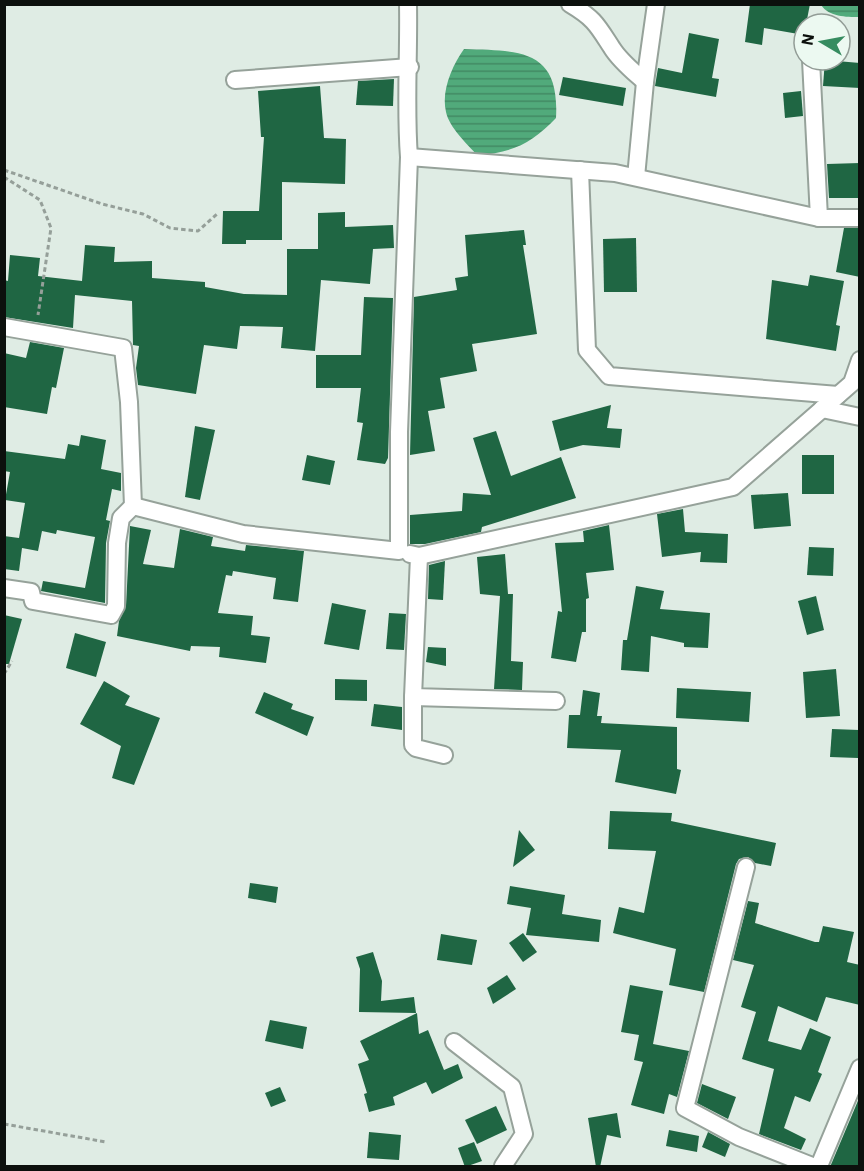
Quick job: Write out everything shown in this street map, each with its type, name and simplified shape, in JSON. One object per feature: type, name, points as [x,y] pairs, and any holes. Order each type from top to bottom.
[{"type":"street","points":[[399,551],[399,432],[409,157],[406,117],[410,67],[408,4]]},
{"type":"street","points":[[570,4],[586,14],[602,29],[612,50],[645,82]]},
{"type":"street","points":[[636,177],[645,82],[656,4]]},
{"type":"street","points":[[235,80],[410,67]]},
{"type":"street","points":[[811,72],[819,218]]},
{"type":"street","points":[[409,157],[580,170],[636,177],[819,218],[860,218]]},
{"type":"street","points":[[580,170],[587,350],[609,376],[838,395]]},
{"type":"street","points":[[4,327],[123,348],[129,402],[132,506],[122,518],[117,543],[116,606],[111,615],[33,601],[32,592],[4,588]]},
{"type":"street","points":[[132,506],[243,534],[399,551],[419,556],[733,487],[852,383],[860,360]]},
{"type":"street","points":[[822,409],[860,417]]},
{"type":"street","points":[[419,556],[413,745],[416,748],[444,754]]},
{"type":"street","points":[[413,696],[556,700]]},
{"type":"street","points":[[746,867],[685,1108],[739,1137],[812,1167]]},
{"type":"street","points":[[454,1042],[512,1087],[524,1134],[503,1167]]},
{"type":"street","points":[[819,1167],[860,1068]]},
{"type":"path","points":[[4,170],[102,204],[143,214],[170,228],[198,231],[217,214]]},
{"type":"path","points":[[4,177],[40,200],[51,228],[36,332]]},
{"type":"path","points":[[4,674],[12,662]]},
{"type":"path","points":[[4,1124],[106,1142]]},
{"type":"shaded area","points":[[821,5],[859,5],[859,17],[852,17],[852,12],[828,12]]},
{"type":"shaded area","points":[[464,49],[518,53],[532,58],[543,66],[551,78],[555,95],[556,118],[539,134],[521,145],[501,152],[477,155],[451,124],[445,104],[446,87],[455,63]]},
{"type":"building","points":[[750,4],[810,4],[808,12],[792,12],[792,33],[764,28],[762,45],[745,42]]},
{"type":"building","points":[[689,33],[719,39],[712,78],[719,79],[716,97],[655,86],[658,68],[682,73]]},
{"type":"building","points":[[852,62],[860,63],[860,88],[823,86],[824,72],[852,72]]},
{"type":"building","points":[[563,77],[626,88],[623,106],[559,95]]},
{"type":"building","points":[[394,79],[393,106],[356,105],[358,81]]},
{"type":"building","points":[[320,86],[324,138],[346,139],[345,184],[282,182],[282,240],[246,240],[246,244],[222,244],[223,211],[259,211],[264,137],[261,137],[258,91]]},
{"type":"building","points":[[801,91],[803,116],[785,118],[783,93]]},
{"type":"building","points":[[860,163],[860,198],[829,198],[827,164]]},
{"type":"building","points":[[345,212],[345,227],[393,225],[394,248],[373,249],[370,284],[321,280],[315,351],[281,348],[283,327],[240,326],[237,349],[204,345],[196,394],[138,385],[136,368],[139,346],[133,345],[132,301],[75,295],[73,328],[4,317],[4,280],[8,281],[10,255],[40,258],[38,276],[82,281],[85,245],[115,247],[114,262],[152,261],[152,278],[205,282],[205,287],[244,294],[287,295],[287,249],[318,249],[318,213]]},
{"type":"building","points":[[844,228],[860,228],[860,277],[836,272]]},
{"type":"building","points":[[524,230],[526,245],[523,245],[537,334],[472,344],[477,371],[440,378],[445,408],[428,411],[435,451],[410,455],[414,297],[457,290],[455,278],[468,276],[465,235]]},
{"type":"building","points":[[636,238],[637,292],[604,292],[603,239]]},
{"type":"building","points":[[810,275],[844,281],[836,325],[840,326],[836,351],[766,339],[772,280],[808,286]]},
{"type":"building","points":[[364,297],[393,298],[388,458],[385,464],[357,460],[363,423],[357,422],[361,388],[316,388],[316,355],[361,355]]},
{"type":"building","points":[[30,342],[64,348],[56,388],[52,387],[47,414],[4,407],[4,353],[26,358]]},
{"type":"building","points":[[611,405],[607,428],[622,429],[620,448],[583,445],[560,451],[552,421]]},
{"type":"building","points":[[195,426],[215,430],[200,500],[185,497]]},
{"type":"building","points":[[496,431],[511,476],[561,457],[576,498],[482,527],[481,532],[425,544],[410,544],[410,515],[462,511],[463,493],[491,495],[473,438]]},
{"type":"building","points":[[81,435],[106,440],[101,469],[121,473],[121,491],[112,489],[106,520],[110,521],[106,543],[105,603],[41,591],[43,581],[85,588],[95,537],[57,530],[56,534],[42,531],[38,551],[22,548],[19,571],[4,569],[4,536],[19,538],[25,503],[5,500],[10,472],[4,471],[4,451],[65,459],[68,444],[79,446]]},
{"type":"building","points":[[307,455],[335,461],[330,485],[302,480]]},
{"type":"building","points":[[802,455],[834,455],[834,494],[802,494]]},
{"type":"building","points":[[788,493],[791,526],[754,529],[751,495]]},
{"type":"building","points":[[683,509],[685,532],[728,534],[727,563],[700,562],[701,552],[662,557],[657,514]]},
{"type":"building","points":[[609,525],[614,570],[586,573],[589,598],[586,599],[586,632],[582,632],[576,662],[551,658],[558,611],[562,612],[555,543],[584,542],[583,531]]},
{"type":"building","points":[[130,526],[151,530],[143,564],[174,568],[180,529],[213,537],[211,546],[245,551],[246,545],[304,551],[298,602],[273,599],[276,578],[233,571],[232,576],[226,575],[218,613],[253,616],[251,635],[270,637],[266,663],[219,657],[220,647],[191,646],[190,651],[117,636],[119,621],[126,606]]},
{"type":"building","points":[[809,547],[834,548],[833,576],[807,575]]},
{"type":"building","points":[[505,554],[508,594],[513,594],[511,661],[523,662],[522,690],[494,689],[500,596],[480,594],[477,557]]},
{"type":"building","points":[[445,561],[443,600],[428,599],[429,565]]},
{"type":"building","points":[[636,586],[664,591],[660,609],[710,613],[708,648],[684,647],[684,643],[651,636],[649,672],[621,670],[623,640],[627,640]]},
{"type":"building","points":[[816,596],[824,630],[807,635],[798,601]]},
{"type":"building","points":[[332,603],[366,610],[359,650],[324,644]]},
{"type":"building","points":[[389,613],[406,614],[404,650],[386,649]]},
{"type":"building","points":[[4,615],[22,619],[9,664],[4,664]]},
{"type":"building","points":[[75,633],[106,642],[96,677],[66,668]]},
{"type":"building","points":[[428,647],[446,648],[446,666],[426,662]]},
{"type":"building","points":[[836,669],[840,716],[806,718],[803,672]]},
{"type":"building","points":[[335,679],[367,680],[367,701],[335,700]]},
{"type":"building","points":[[104,681],[130,696],[125,705],[160,718],[134,785],[112,778],[121,746],[80,724]]},
{"type":"building","points":[[677,688],[751,692],[749,722],[676,718]]},
{"type":"building","points":[[583,690],[600,693],[597,716],[602,716],[601,723],[677,727],[677,769],[681,770],[676,794],[615,782],[621,750],[567,748],[569,715],[580,715]]},
{"type":"building","points":[[264,692],[293,704],[291,709],[314,717],[307,736],[255,713]]},
{"type":"building","points":[[374,704],[402,707],[402,730],[371,726]]},
{"type":"building","points":[[832,729],[859,730],[858,758],[830,757]]},
{"type":"building","points":[[610,811],[672,813],[671,821],[776,843],[771,866],[755,863],[748,857],[739,859],[736,864],[704,992],[669,985],[676,949],[613,933],[619,907],[644,913],[656,851],[608,849]]},
{"type":"building","points":[[519,830],[535,850],[513,867]]},
{"type":"building","points":[[250,883],[278,887],[276,903],[248,898]]},
{"type":"building","points":[[510,886],[565,895],[562,914],[601,920],[599,942],[526,935],[531,908],[507,904]]},
{"type":"building","points":[[748,901],[759,903],[755,923],[815,942],[819,942],[823,926],[854,932],[847,962],[860,965],[860,1005],[826,997],[817,1022],[778,1006],[768,1041],[801,1050],[810,1028],[831,1037],[818,1072],[822,1074],[810,1102],[795,1096],[784,1128],[806,1139],[801,1150],[759,1134],[774,1069],[742,1059],[756,1012],[741,1007],[754,965],[733,960]]},
{"type":"building","points":[[523,933],[537,952],[523,962],[509,943]]},
{"type":"building","points":[[441,934],[477,940],[472,965],[437,960]]},
{"type":"building","points":[[373,952],[382,981],[381,1001],[414,997],[416,1013],[359,1012],[360,969],[356,957]]},
{"type":"building","points":[[507,975],[516,989],[493,1004],[487,988]]},
{"type":"building","points":[[630,985],[663,991],[653,1044],[689,1051],[677,1097],[669,1094],[664,1114],[631,1105],[643,1062],[634,1060],[639,1035],[621,1032]]},
{"type":"building","points":[[417,1013],[419,1034],[428,1030],[444,1070],[458,1064],[463,1078],[432,1094],[426,1082],[393,1097],[395,1105],[369,1112],[364,1094],[367,1093],[358,1064],[369,1060],[360,1041]]},
{"type":"building","points":[[270,1020],[307,1027],[303,1049],[265,1041]]},
{"type":"building","points":[[702,1084],[736,1097],[728,1119],[697,1103]]},
{"type":"building","points":[[280,1087],[286,1101],[271,1107],[265,1093]]},
{"type":"building","points":[[860,1096],[860,1167],[830,1167]]},
{"type":"building","points":[[496,1106],[507,1130],[477,1144],[465,1120]]},
{"type":"building","points":[[617,1113],[621,1138],[607,1135],[600,1167],[596,1167],[588,1118]]},
{"type":"building","points":[[669,1130],[699,1136],[697,1152],[666,1146]]},
{"type":"building","points":[[369,1132],[401,1135],[399,1160],[367,1158]]},
{"type":"building","points":[[708,1132],[730,1144],[725,1157],[702,1147]]},
{"type":"building","points":[[474,1142],[482,1161],[465,1167],[458,1148]]}]
